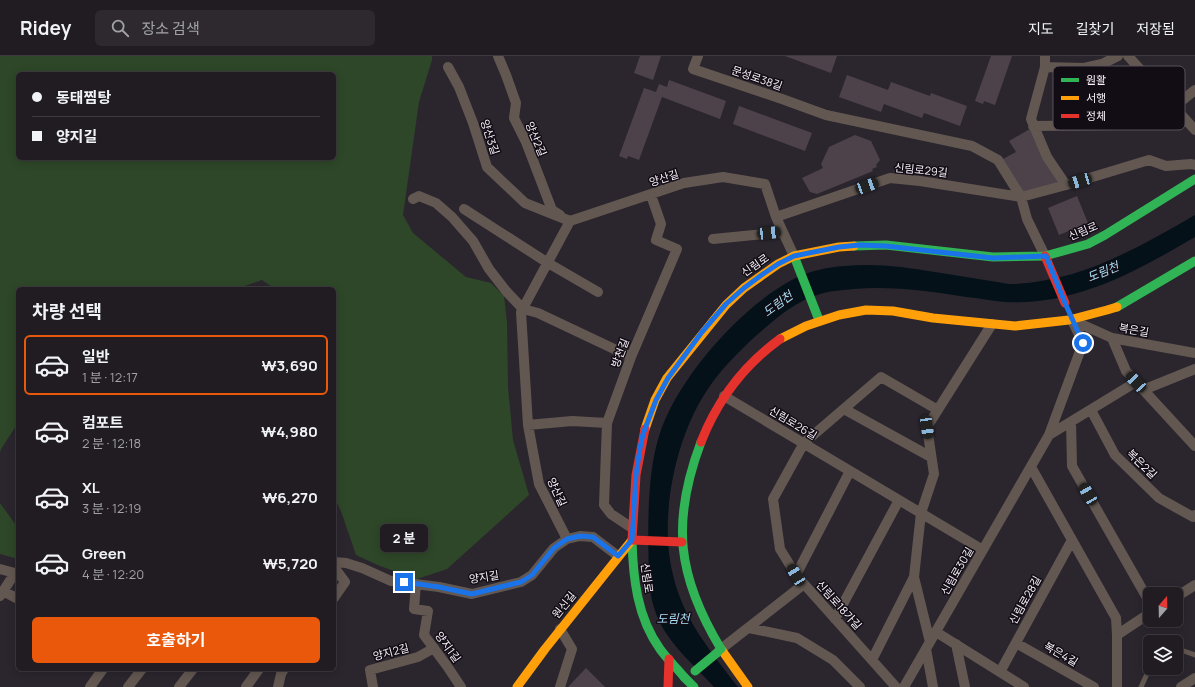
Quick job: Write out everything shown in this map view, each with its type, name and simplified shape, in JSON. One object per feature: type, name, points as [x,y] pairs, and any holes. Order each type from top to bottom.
[{"type":"main road","name":"신림로","points":[[688,680],[660,649],[651,634],[638,602],[634,585],[632,540],[636,475],[643,434],[656,400],[668,378],[702,332],[726,304],[744,288],[778,264],[794,256],[839,247],[859,245],[894,246],[993,258],[1046,256],[1088,244],[1195,179]]},
{"type":"main road","points":[[794,256],[819,320]]},
{"type":"main road","points":[[1046,256],[1072,320]]},
{"type":"main road","points":[[748,687],[719,651],[695,598],[685,563],[682,542],[683,508],[689,479],[698,449],[724,396],[739,374],[757,355],[776,341],[796,330],[819,320],[848,312],[887,310],[933,318],[1018,326],[1072,320],[1115,307],[1195,262]]},
{"type":"main road","points":[[632,540],[682,542]]},
{"type":"main road","name":"원신길","points":[[517,687],[560,629],[632,540]]},
{"type":"main road","points":[[688,680],[719,651]]},
{"type":"main road","points":[[668,687],[669,659]]},
{"type":"street","name":"양산2길","points":[[498,56],[516,103],[514,118],[526,142],[552,210],[570,222]]},
{"type":"street","name":"문성로38길","points":[[698,56],[693,69],[826,115],[972,146],[998,160],[1021,197]]},
{"type":"street","points":[[1045,56],[1045,68],[1032,119],[1047,157],[1066,186]]},
{"type":"street","points":[[1093,66],[1102,64],[1118,56]]},
{"type":"street","points":[[1128,56],[1137,66]]},
{"type":"street","name":"양산3길","points":[[448,67],[465,101],[487,167],[525,203],[570,222]]},
{"type":"street","points":[[1045,68],[1053,68]]},
{"type":"street","points":[[1185,98],[1195,90]]},
{"type":"street","points":[[1185,119],[1195,130]]},
{"type":"street","points":[[1034,126],[1053,126]]},
{"type":"street","name":"신림로29길","points":[[776,218],[890,178],[920,180],[1021,197],[1066,186],[1149,160],[1166,166],[1195,165]]},
{"type":"street","name":"양산길","points":[[567,539],[539,484],[528,425],[521,312],[570,222],[684,183],[723,177],[765,184],[776,218],[794,256]]},
{"type":"street","name":"방천길","points":[[632,528],[611,514],[604,505],[607,424],[631,357],[678,249],[656,240],[661,224],[651,194]]},
{"type":"street","points":[[412,199],[419,196],[436,203],[452,217],[473,241],[489,269],[522,309],[538,313],[631,357]]},
{"type":"street","points":[[1021,197],[1027,219],[1046,256]]},
{"type":"street","points":[[464,209],[548,263],[598,292]]},
{"type":"street","points":[[714,240],[783,232]]},
{"type":"street","name":"복은길","points":[[1072,320],[1112,338],[1195,353]]},
{"type":"street","name":"신림로30길","points":[[904,687],[1050,435],[1083,343],[1072,320]]},
{"type":"street","points":[[933,687],[928,646],[914,577],[921,513],[934,474],[927,427],[992,324]]},
{"type":"street","points":[[1112,338],[1126,371],[1195,446]]},
{"type":"street","points":[[1143,390],[1195,369]]},
{"type":"street","points":[[804,443],[881,377],[938,410]]},
{"type":"street","points":[[1050,435],[1136,382]]},
{"type":"street","name":"신림로26길","points":[[724,396],[983,550]]},
{"type":"street","points":[[844,409],[931,457]]},
{"type":"street","name":"복은2길","points":[[1091,410],[1115,455],[1158,498],[1193,517],[1195,515]]},
{"type":"street","points":[[528,425],[572,421],[607,424]]},
{"type":"street","points":[[1071,422],[1072,466],[1143,591]]},
{"type":"street","name":"신림로18가길","points":[[804,443],[773,499],[780,549],[796,575],[896,687]]},
{"type":"street","points":[[1031,467],[1116,618],[1117,687]]},
{"type":"street","points":[[796,575],[850,471]]},
{"type":"street","points":[[836,619],[899,500]]},
{"type":"street","points":[[567,539],[580,536],[593,537],[618,556]]},
{"type":"street","name":"양지길","points":[[336,562],[346,563],[362,568],[391,581],[439,587],[472,594],[521,582],[532,575],[554,548],[567,539]]},
{"type":"street","name":"신림로28길","points":[[1000,672],[1072,540]]},
{"type":"street","points":[[0,569],[16,573]]},
{"type":"street","points":[[336,570],[345,582],[336,595]]},
{"type":"street","points":[[16,574],[2,594],[16,598]]},
{"type":"street","points":[[872,660],[914,577]]},
{"type":"street","name":"양지1길","points":[[416,584],[414,609],[428,611],[424,635],[461,687]]},
{"type":"street","points":[[719,651],[804,584]]},
{"type":"street","points":[[1183,593],[1195,585]]},
{"type":"street","points":[[1117,635],[1143,618]]},
{"type":"street","points":[[749,628],[797,638],[832,660],[860,687]]},
{"type":"street","points":[[560,629],[572,649],[560,687]]},
{"type":"street","points":[[936,632],[1024,687]]},
{"type":"street","name":"복은4길","points":[[1016,643],[1094,687]]},
{"type":"street","points":[[956,644],[965,687]]},
{"type":"street","name":"양지2길","points":[[373,687],[370,670],[418,657],[434,648]]},
{"type":"street","points":[[90,687],[102,671]]},
{"type":"street","points":[[128,687],[140,671]]},
{"type":"street","points":[[179,687],[191,671]]},
{"type":"street","points":[[246,687],[258,671]]},
{"type":"street","points":[[278,687],[283,671]]},
{"type":"street","points":[[1181,687],[1195,678]]},
{"type":"lane","points":[[1183,651],[1195,655]]},
{"type":"lane","points":[[1141,687],[1147,675]]},
{"type":"green space","points":[[0,56],[432,56],[419,102],[403,215],[413,233],[466,277],[491,283],[504,296],[507,323],[508,387],[513,440],[529,495],[447,569],[417,579],[380,566],[356,555],[341,511],[336,501],[336,287],[272,287],[262,280],[242,287],[16,287],[16,426],[0,453]]},
{"type":"green space","points":[[0,503],[16,525],[16,558],[0,554]]},
{"type":"water","name":"도림천","points":[[1195,215],[1195,237],[1128,274],[1081,292],[1031,302],[1005,302],[938,293],[882,288],[832,291],[803,301],[772,322],[729,363],[716,378],[693,414],[677,459],[669,507],[669,554],[678,591],[691,621],[699,634],[738,687],[714,687],[675,645],[668,636],[657,616],[653,605],[649,580],[649,507],[655,452],[667,414],[679,392],[694,370],[712,348],[750,309],[770,293],[803,275],[816,270],[856,265],[901,267],[1009,284],[1034,282],[1059,277],[1106,262],[1152,240]]},
{"type":"building","points":[[640,56],[661,56],[653,80],[634,73]]},
{"type":"building","points":[[785,56],[837,56],[831,73]]},
{"type":"building","points":[[991,56],[1012,56],[995,105],[984,101],[983,104],[975,101]]},
{"type":"building","points":[[847,75],[888,90],[891,82],[930,96],[931,93],[967,106],[960,126],[924,113],[922,118],[884,104],[881,112],[839,97]]},
{"type":"building","points":[[669,80],[726,101],[720,119],[662,97],[639,160],[628,156],[627,159],[619,156],[644,88],[656,92],[659,84],[667,87]]},
{"type":"building","points":[[739,106],[812,133],[805,151],[733,124]]},
{"type":"building","points":[[1030,129],[1061,184],[1022,194],[1003,159],[1016,152],[1009,141]]},
{"type":"building","points":[[855,135],[871,141],[880,160],[876,165],[877,167],[872,169],[873,171],[817,194],[810,192],[802,178],[823,168],[821,164],[829,147]]},
{"type":"building","points":[[1077,196],[1088,223],[1059,235],[1048,208]]},
{"type":"building","points":[[586,668],[605,687],[568,687]]},
{"type":"traffic: fast","points":[[854,246],[886,245],[993,257],[1045,256],[1088,244],[1195,179]]},
{"type":"traffic: fast","points":[[794,256],[819,320]]},
{"type":"traffic: fast","points":[[1117,307],[1195,261]]},
{"type":"traffic: fast","points":[[701,442],[691,471],[685,498],[683,548],[687,573],[695,597],[706,622],[721,649]]},
{"type":"traffic: fast","points":[[632,540],[635,583],[641,610],[646,624],[660,649],[684,677]]},
{"type":"traffic: fast","points":[[695,671],[718,652]]},
{"type":"traffic: fast","points":[[684,677],[694,687]]},
{"type":"traffic: slow","points":[[645,429],[655,400],[667,378],[726,305],[744,288],[778,264],[794,256],[839,247],[854,246]]},
{"type":"traffic: slow","points":[[780,339],[806,326],[839,315],[866,310],[893,311],[933,318],[1015,326],[1069,320],[1117,307]]},
{"type":"traffic: slow","points":[[517,687],[545,649],[632,540]]},
{"type":"traffic: slow","points":[[718,652],[721,649],[748,687]]},
{"type":"traffic: jam","points":[[1045,256],[1065,303]]},
{"type":"traffic: jam","points":[[701,442],[715,412],[733,384],[754,360],[780,339]]},
{"type":"traffic: jam","points":[[645,429],[636,475],[632,540],[682,542]]},
{"type":"traffic: jam","points":[[668,687],[669,659]]},
{"type":"route","points":[[404,582],[472,594],[521,582],[532,575],[554,548],[567,539],[580,536],[593,537],[618,556],[632,540],[636,475],[643,434],[656,400],[668,378],[702,332],[726,304],[763,274],[794,256],[839,247],[859,245],[939,251],[993,258],[1046,256],[1083,343]]}]
